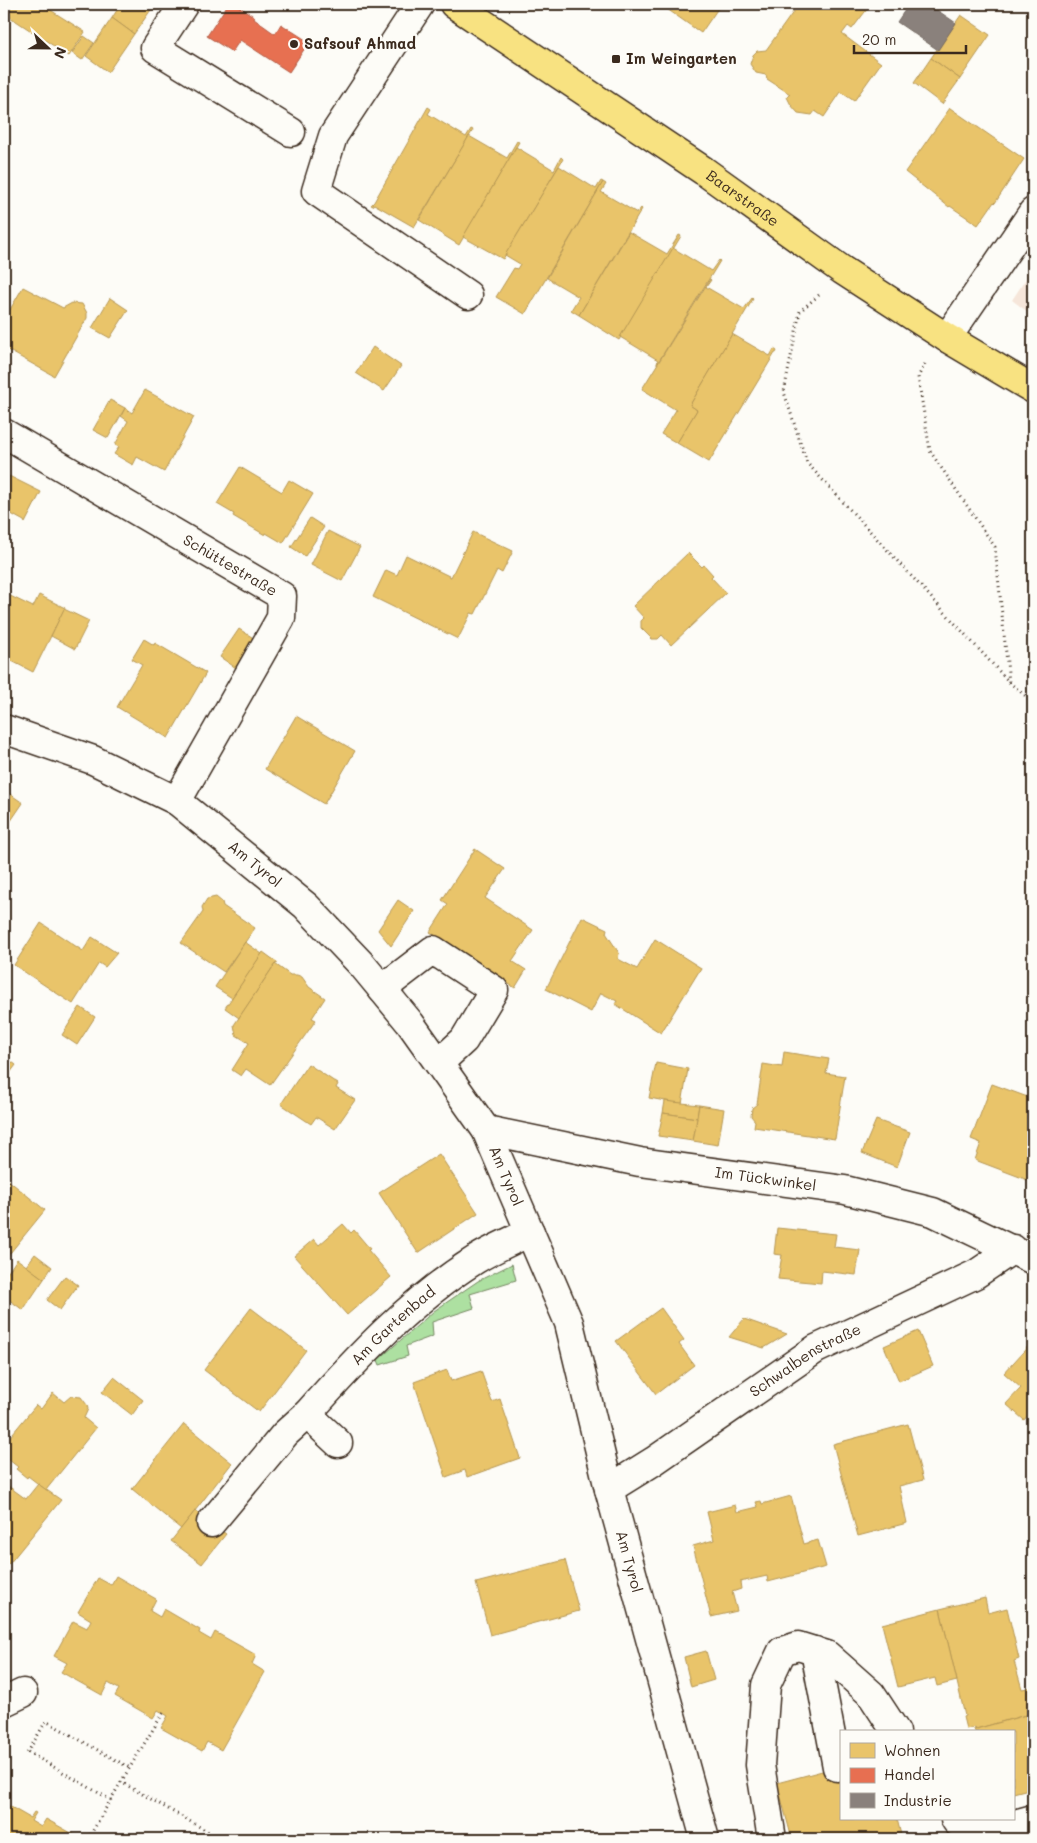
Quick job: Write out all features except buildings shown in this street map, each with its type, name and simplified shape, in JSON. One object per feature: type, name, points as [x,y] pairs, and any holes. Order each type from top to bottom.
[{"type":"main road","name":"Baarstraße","points":[[454,4],[696,166],[842,270],[947,338],[1033,389]]},
{"type":"street","points":[[184,4],[151,55],[291,132]]},
{"type":"street","points":[[420,4],[333,136],[316,191],[468,295]]},
{"type":"street","points":[[947,338],[1033,212]]},
{"type":"street","name":"Schüttestraße","points":[[4,433],[282,596],[281,618],[177,801]]},
{"type":"street","name":"Am Tyrol","points":[[4,729],[93,760],[177,801],[306,906],[363,966],[410,1023],[486,1130],[569,1323],[609,1489],[705,1839]]},
{"type":"street","points":[[382,989],[433,950],[494,990],[464,1040],[439,1063]]},
{"type":"street","name":"Im Tückwinkel","points":[[486,1130],[640,1162],[844,1190],[933,1212],[1023,1254]]},
{"type":"street","name":"Am Gartenbad","points":[[211,1522],[285,1434],[307,1414],[366,1348],[423,1297],[476,1259],[530,1232]]},
{"type":"street","name":"Schwalbenstraße","points":[[609,1489],[654,1461],[816,1349],[1023,1254]]},
{"type":"street","points":[[307,1414],[338,1443]]},
{"type":"street","points":[[772,1839],[760,1765],[766,1685],[782,1651],[798,1646],[826,1655],[871,1694],[895,1730]]},
{"type":"street","points":[[815,1651],[837,1767]]},
{"type":"street","points":[[956,1820],[981,1833],[1033,1819]]},
{"type":"path","points":[[815,299],[800,311],[784,392],[807,463],[1010,683],[1033,702]]},
{"type":"path","points":[[922,368],[918,377],[930,451],[995,547],[1010,683]]},
{"type":"path","points":[[88,1839],[164,1713]]},
{"type":"path","points":[[111,1800],[28,1752],[46,1721],[130,1768]]},
{"type":"path","points":[[121,1782],[222,1839]]},
{"type":"shaded area","points":[[1033,268],[1033,316],[1012,300]]},
{"type":"green space","points":[[512,1264],[516,1280],[470,1294],[474,1308],[432,1322],[433,1336],[406,1346],[408,1356],[380,1365],[378,1360],[434,1311],[478,1281]]},
{"type":"place","name":"Safsouf Ahmad","points":[[294,44]]},
{"type":"place","name":"Im Weingarten","points":[[616,59]]}]
